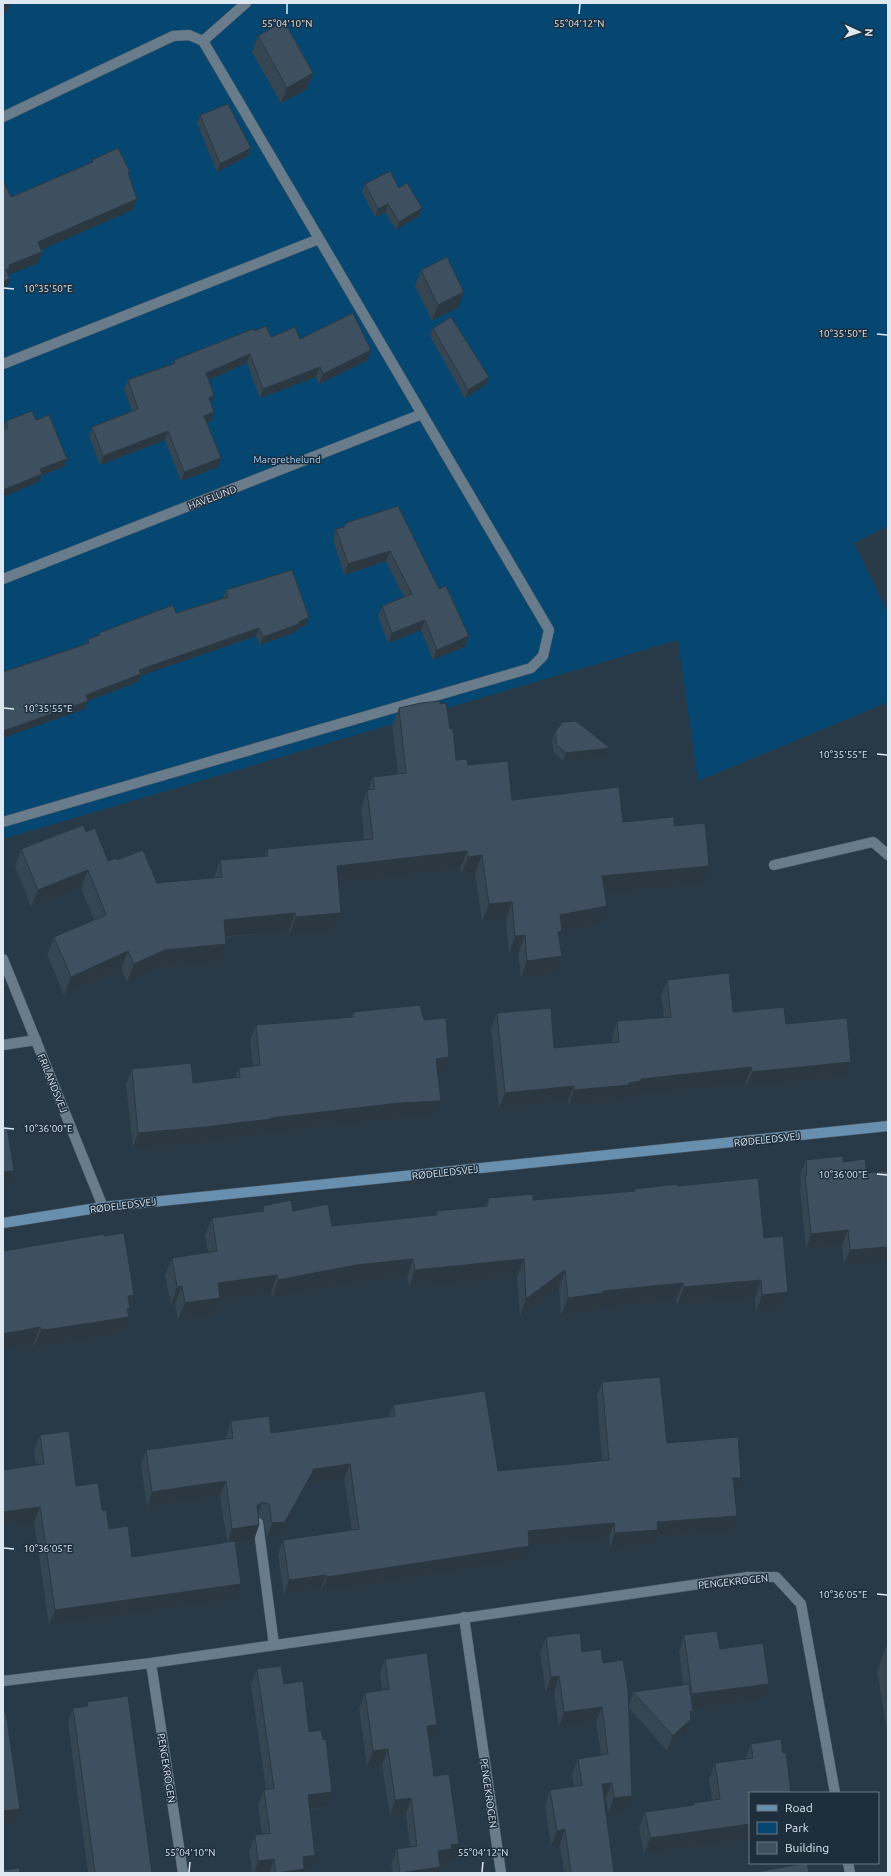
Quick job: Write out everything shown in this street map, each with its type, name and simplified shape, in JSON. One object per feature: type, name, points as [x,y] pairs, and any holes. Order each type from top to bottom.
[{"type":"street","points":[[203,41],[246,3]]},
{"type":"street","points":[[3,117],[173,36],[189,35],[203,41],[549,630],[543,656],[531,668],[3,822]]},
{"type":"street","points":[[3,364],[319,239]]},
{"type":"street","name":"HAVELUND","points":[[3,579],[422,414]]},
{"type":"street","points":[[774,865],[873,842],[888,856]]},
{"type":"street","name":"FRILANDSVEJ","points":[[3,959],[103,1207]]},
{"type":"street","points":[[3,1045],[36,1040]]},
{"type":"street","name":"RØDELEDSVEJ","points":[[3,1223],[103,1207],[888,1126]]},
{"type":"street","points":[[258,1523],[274,1645]]},
{"type":"street","name":"PENGEKROGEN","points":[[3,1681],[152,1663],[748,1577],[776,1577],[801,1604],[835,1792]]},
{"type":"street","name":"PENGEKROGEN","points":[[464,1617],[501,1873]]},
{"type":"street","name":"PENGEKROGEN","points":[[152,1663],[183,1873]]},
{"type":"green space","name":"Margrethelund","points":[[3,3],[888,3],[888,526],[854,543],[888,613],[888,702],[698,781],[678,640],[3,839]]},
{"type":"building","points":[[284,21],[313,73],[287,88],[258,36]]},
{"type":"building","points":[[228,104],[251,148],[220,164],[200,115]]},
{"type":"building","points":[[118,148],[130,172],[128,173],[137,199],[38,242],[42,252],[9,265],[10,268],[6,270],[10,279],[3,281],[3,180],[11,197],[93,162],[92,160]]},
{"type":"building","points":[[390,171],[399,188],[407,183],[422,208],[399,222],[388,204],[378,209],[365,184]]},
{"type":"building","points":[[447,257],[464,292],[438,305],[421,270]]},
{"type":"building","points":[[353,313],[371,350],[323,374],[320,367],[263,389],[250,354],[206,373],[214,395],[209,398],[214,412],[204,416],[221,458],[184,472],[168,431],[103,456],[92,427],[138,409],[128,380],[175,363],[174,360],[253,329],[254,331],[266,326],[271,337],[295,327],[300,339]]},
{"type":"building","points":[[451,317],[489,377],[468,390],[433,328]]},
{"type":"building","points":[[32,411],[36,420],[49,415],[67,459],[40,469],[42,474],[3,490],[3,431],[8,428],[6,421]]},
{"type":"building","points":[[398,506],[439,589],[446,586],[469,636],[437,650],[425,620],[392,633],[382,606],[412,594],[390,551],[348,564],[336,529],[344,527],[346,523]]},
{"type":"building","points":[[292,570],[309,617],[299,622],[299,624],[263,637],[259,628],[139,670],[141,674],[86,695],[88,701],[3,731],[3,672],[89,643],[88,639],[100,635],[99,633],[173,605],[176,613],[228,597],[226,590]]},
{"type":"building","points":[[440,701],[440,704],[446,703],[450,729],[453,729],[456,760],[467,759],[468,765],[508,761],[512,800],[619,787],[623,822],[674,817],[674,826],[705,823],[709,866],[602,876],[607,906],[560,915],[562,931],[558,932],[562,956],[527,961],[525,935],[515,936],[512,902],[489,904],[482,855],[468,857],[467,851],[337,866],[341,913],[296,917],[295,913],[224,920],[226,944],[165,950],[134,964],[128,951],[71,977],[54,937],[106,915],[88,870],[38,890],[21,849],[83,825],[86,832],[95,828],[108,861],[116,858],[117,860],[143,850],[157,883],[222,877],[220,860],[268,856],[267,849],[373,839],[367,790],[375,789],[373,777],[406,773],[399,708],[421,703]]},
{"type":"building","points":[[576,721],[610,748],[566,753],[557,745],[555,732],[563,722]]},
{"type":"building","points":[[729,973],[733,1012],[784,1007],[786,1024],[847,1018],[851,1062],[752,1072],[751,1067],[641,1079],[641,1081],[629,1083],[629,1085],[574,1090],[574,1086],[505,1093],[497,1013],[551,1008],[554,1048],[619,1042],[617,1021],[671,1017],[667,980]]},
{"type":"building","points":[[420,1005],[424,1020],[446,1018],[449,1057],[436,1059],[441,1101],[400,1103],[205,1127],[138,1133],[132,1069],[191,1063],[193,1083],[240,1077],[239,1068],[260,1065],[256,1025],[354,1017],[353,1012]]},
{"type":"building","points":[[3,1127],[7,1127],[14,1171],[3,1172]]},
{"type":"building","points":[[843,1156],[843,1162],[865,1159],[867,1173],[888,1171],[888,1247],[850,1250],[848,1230],[811,1234],[805,1175],[807,1175],[806,1160]]},
{"type":"building","points":[[758,1178],[764,1238],[783,1236],[788,1292],[762,1295],[761,1280],[684,1287],[683,1283],[603,1291],[603,1293],[568,1298],[565,1270],[526,1299],[524,1259],[415,1270],[413,1259],[356,1265],[278,1280],[277,1275],[218,1283],[220,1298],[185,1303],[182,1286],[177,1287],[172,1258],[217,1251],[212,1218],[264,1211],[263,1206],[291,1200],[293,1211],[328,1204],[332,1226],[437,1215],[437,1211],[488,1206],[488,1198],[533,1194],[533,1200],[635,1191],[635,1189],[677,1184],[677,1186]]},
{"type":"building","points":[[124,1233],[134,1295],[128,1296],[130,1308],[127,1309],[129,1317],[52,1329],[41,1330],[40,1327],[3,1334],[3,1251],[104,1234],[104,1236]]},
{"type":"building","points":[[660,1377],[667,1443],[738,1437],[741,1478],[733,1478],[737,1516],[657,1522],[658,1530],[615,1533],[614,1523],[528,1531],[529,1546],[327,1577],[326,1575],[289,1580],[283,1540],[359,1529],[350,1464],[314,1469],[285,1522],[272,1523],[269,1504],[262,1502],[257,1506],[259,1525],[232,1529],[226,1481],[152,1492],[146,1450],[233,1438],[231,1421],[269,1416],[271,1433],[395,1416],[393,1405],[485,1391],[498,1471],[609,1460],[602,1382]]},
{"type":"building","points":[[69,1431],[76,1486],[98,1483],[102,1510],[106,1510],[109,1529],[128,1526],[132,1557],[235,1541],[241,1584],[55,1610],[40,1507],[3,1512],[3,1470],[44,1464],[40,1435]]},
{"type":"building","points":[[717,1631],[720,1649],[763,1643],[769,1684],[692,1694],[684,1635]]},
{"type":"building","points":[[580,1633],[582,1652],[601,1649],[603,1663],[623,1660],[628,1690],[632,1796],[614,1798],[612,1783],[602,1784],[614,1873],[571,1873],[565,1829],[557,1831],[550,1790],[582,1785],[578,1759],[608,1754],[602,1707],[564,1712],[559,1676],[551,1677],[546,1637]]},
{"type":"building","points":[[427,1653],[437,1725],[427,1726],[434,1776],[449,1774],[459,1844],[451,1845],[452,1849],[438,1851],[440,1867],[400,1873],[397,1849],[417,1846],[411,1798],[395,1800],[388,1749],[373,1751],[365,1693],[389,1689],[385,1659]]},
{"type":"building","points":[[281,1666],[284,1684],[303,1681],[309,1732],[321,1730],[323,1740],[326,1739],[332,1792],[308,1795],[315,1855],[303,1857],[304,1869],[276,1873],[274,1859],[258,1861],[255,1835],[270,1833],[264,1790],[274,1788],[257,1669]]},
{"type":"building","points":[[689,1684],[693,1711],[690,1711],[691,1719],[673,1736],[633,1692]]},
{"type":"building","points":[[128,1696],[152,1873],[95,1873],[73,1708],[88,1706],[87,1702]]},
{"type":"building","points":[[3,1713],[6,1713],[20,1809],[3,1811]]},
{"type":"building","points":[[781,1739],[783,1753],[786,1753],[791,1792],[749,1792],[749,1824],[650,1838],[645,1812],[694,1805],[694,1803],[720,1799],[715,1763],[753,1758],[751,1744]]},
{"type":"building","points":[[807,1864],[809,1873],[750,1873]]},
{"type":"building","points":[[19,1868],[20,1872],[22,1873],[3,1873],[3,1870]]}]
